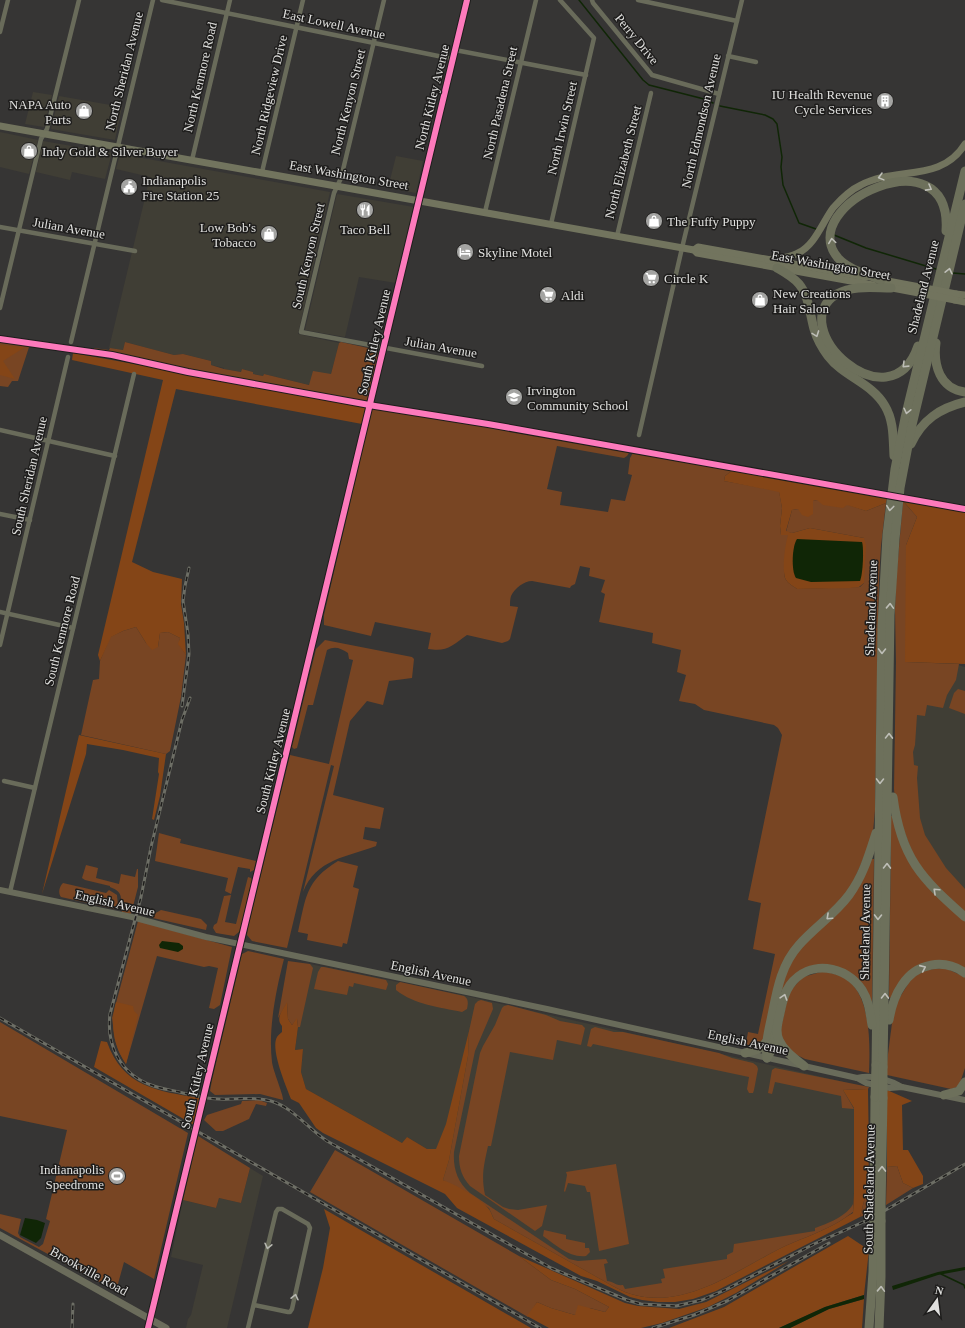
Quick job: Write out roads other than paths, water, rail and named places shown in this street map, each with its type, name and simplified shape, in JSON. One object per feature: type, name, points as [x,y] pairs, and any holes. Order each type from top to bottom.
[{"type":"highway","name":"Shadeland Avenue","points":[[880,1052],[892,575],[900,488],[916,404],[938,316],[965,171]]},
{"type":"highway","points":[[881,280],[859,272],[844,263],[835,253],[831,242],[832,228],[839,215],[853,201],[872,189],[887,184],[904,182],[922,184],[933,189],[943,201],[945,209],[949,253]]},
{"type":"highway","name":"Shadeland Avenue","points":[[880,1052],[879,822],[883,591],[887,535],[895,469],[905,418],[929,319],[965,204]]},
{"type":"highway","points":[[949,253],[965,230]]},
{"type":"highway","points":[[777,268],[798,282],[803,289],[817,337],[829,358],[844,372],[874,392],[885,405],[892,428],[895,469]]},
{"type":"highway","points":[[891,288],[858,288],[847,290],[835,295],[826,304],[822,319],[823,332],[831,348],[845,362],[857,371],[871,376],[886,376],[898,372],[914,355],[929,319]]},
{"type":"highway","points":[[938,316],[935,348],[938,371],[947,384],[954,389],[965,392]]},
{"type":"highway","points":[[906,456],[915,435],[928,419],[945,408],[965,402]]},
{"type":"highway","points":[[888,765],[896,821],[908,853],[930,885],[965,917]]},
{"type":"highway","points":[[767,1058],[767,1041],[779,982],[787,962],[799,945],[838,908],[852,891],[867,862],[879,822]]},
{"type":"highway","points":[[880,1052],[893,1004],[900,987],[909,976],[921,968],[936,964],[954,966],[965,973]]},
{"type":"highway","points":[[767,1058],[773,1047],[784,997],[792,983],[799,976],[808,971],[822,968],[833,969],[845,973],[859,986],[866,999],[880,1052]]},
{"type":"highway","points":[[776,1031],[779,1040],[786,1051],[804,1066]]},
{"type":"highway","points":[[745,1053],[756,1050],[767,1041]]},
{"type":"highway","name":"South Shadeland Avenue","points":[[869,1328],[878,1210],[880,1052]]},
{"type":"highway","points":[[944,1095],[958,1091],[965,1082]]},
{"type":"highway","name":"South Shadeland Avenue","points":[[877,1222],[881,1277],[878,1328]]},
{"type":"main road","name":"East Washington Street","points":[[0,126],[338,185],[694,250],[697,253],[777,268],[891,288],[924,291]]},
{"type":"main road","points":[[768,260],[792,255],[804,249],[812,242],[836,205],[847,194],[859,186],[870,180],[885,176],[936,169],[952,160],[965,144]]},
{"type":"main road","name":"East Washington Street","points":[[694,250],[698,247],[881,280],[955,297],[965,302]]},
{"type":"main road","name":"East Washington Street","points":[[955,297],[965,295]]},
{"type":"main road","name":"Brookville Road","points":[[0,1235],[166,1328]]},
{"type":"street","points":[[0,32],[8,0]]},
{"type":"street","points":[[0,308],[41,140],[47,129],[78,0]]},
{"type":"street","name":"North Sheridan Avenue","points":[[118,147],[153,0]]},
{"type":"street","name":"East Lowell Avenue","points":[[162,0],[453,59]]},
{"type":"street","name":"North Kenmore Road","points":[[192,160],[230,0]]},
{"type":"street","name":"North Ridgeview Drive","points":[[262,172],[303,0]]},
{"type":"street","name":"North Kenyon Street","points":[[338,185],[341,178],[384,0]]},
{"type":"street","name":"North Kitley Avenue","points":[[419,200],[467,0]]},
{"type":"street","name":"North Pasadena Street","points":[[486,212],[536,0]]},
{"type":"street","name":"North Irwin Street","points":[[551,224],[594,38],[560,0]]},
{"type":"street","name":"Perry Drive","points":[[592,0],[652,75],[719,94]]},
{"type":"street","points":[[638,0],[737,21]]},
{"type":"street","name":"North Edmondson Avenue","points":[[639,435],[682,248],[742,0]]},
{"type":"street","points":[[455,50],[586,75]]},
{"type":"street","points":[[728,56],[756,62]]},
{"type":"street","name":"North Elizabeth Street","points":[[617,236],[651,93]]},
{"type":"street","points":[[71,342],[118,147]]},
{"type":"street","name":"South Kenyon Street","points":[[301,332],[334,191],[338,185]]},
{"type":"street","name":"South Kitley Avenue","points":[[148,1328],[419,200]]},
{"type":"street","name":"Julian Avenue","points":[[0,227],[135,251]]},
{"type":"street","name":"Julian Avenue","points":[[301,332],[482,366]]},
{"type":"street","name":"South Sheridan Avenue","points":[[0,646],[68,358]]},
{"type":"street","name":"South Kenmore Road","points":[[10,892],[116,456],[134,374]]},
{"type":"street","points":[[0,430],[116,456]]},
{"type":"street","points":[[0,514],[30,520]]},
{"type":"street","points":[[0,612],[73,628]]},
{"type":"street","points":[[4,781],[35,788]]},
{"type":"street","name":"English Avenue","points":[[0,890],[132,917],[240,944],[548,1009],[857,1078],[868,1076],[891,1080],[902,1087],[965,1100]]},
{"type":"street","points":[[248,1328],[276,1212],[278,1209],[282,1209],[307,1223],[310,1228],[292,1309],[288,1312],[254,1305]]},
{"type":"waterway","points":[[579,0],[643,80],[649,85],[704,99],[713,103]]},
{"type":"waterway","points":[[720,106],[765,115],[773,119],[777,124],[782,157],[781,167],[783,185],[799,223],[816,229]]},
{"type":"waterway","points":[[834,235],[866,248],[936,269]]},
{"type":"waterway","points":[[953,273],[965,274]]},
{"type":"waterway","points":[[941,1274],[964,1285],[965,1288]]},
{"type":"railway","points":[[182,706],[189,654],[188,634],[183,601],[189,568]]},
{"type":"railway","points":[[190,698],[182,720],[151,847],[141,897],[110,1014],[109,1026],[113,1048],[124,1066],[131,1074],[140,1080],[155,1086],[201,1097],[219,1099],[252,1098],[279,1104],[294,1114],[327,1141],[551,1268],[627,1300],[641,1304],[676,1306],[702,1300],[727,1289],[814,1244],[870,1219]]},
{"type":"railway","points":[[0,1018],[540,1328]]},
{"type":"railway","points":[[865,1222],[965,1164]]},
{"type":"railway","points":[[653,1328],[694,1315],[727,1301],[829,1243]]},
{"type":"railway","points":[[72,1328],[73,1304]]},
{"type":"place","name":"IU Health Revenue Cycle Services","points":[[885,101]]},
{"type":"place","name":"NAPA Auto Parts","points":[[84,111]]},
{"type":"place","name":"Indy Gold & Silver Buyer","points":[[29,151]]},
{"type":"place","name":"Indianapolis Fire Station 25","points":[[129,187]]},
{"type":"place","name":"Taco Bell","points":[[365,210]]},
{"type":"place","name":"The Fuffy Puppy","points":[[654,221]]},
{"type":"place","name":"Low Bob's Tobacco","points":[[269,234]]},
{"type":"place","name":"Skyline Motel","points":[[465,252]]},
{"type":"place","name":"Circle K","points":[[651,278]]},
{"type":"place","name":"Aldi","points":[[548,295]]},
{"type":"place","name":"New Creations Hair Salon","points":[[760,300]]},
{"type":"place","name":"Irvington Community School","points":[[514,397]]},
{"type":"place","name":"Indianapolis Speedrome","points":[[117,1176]]}]
